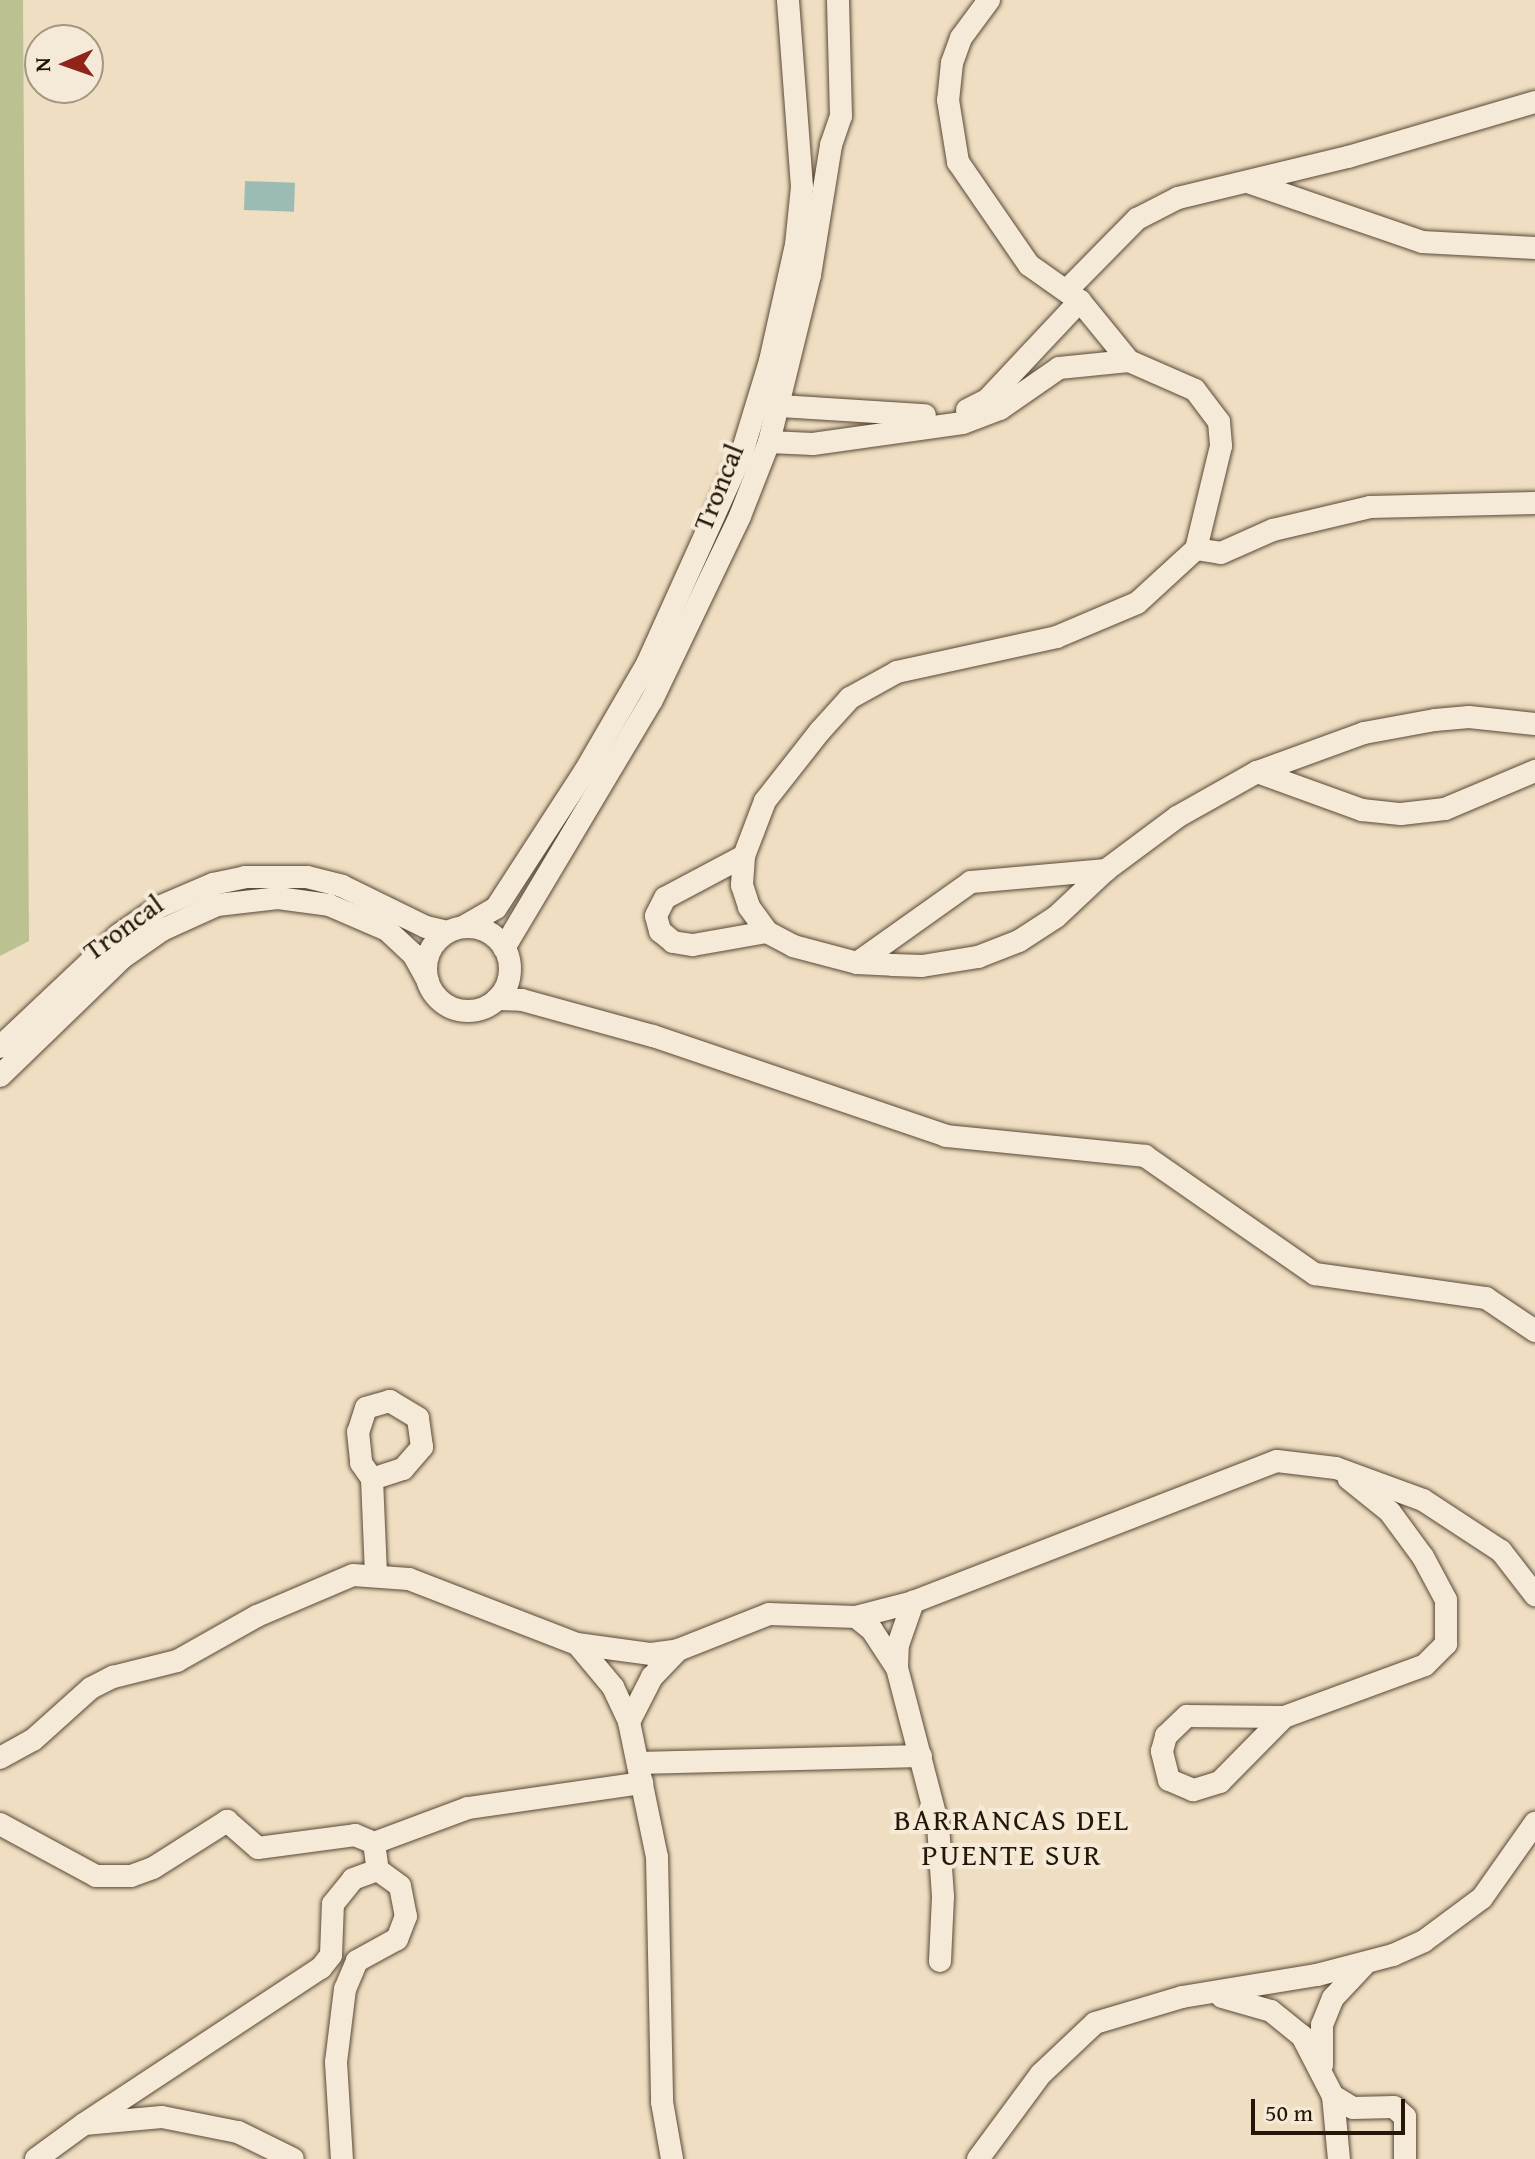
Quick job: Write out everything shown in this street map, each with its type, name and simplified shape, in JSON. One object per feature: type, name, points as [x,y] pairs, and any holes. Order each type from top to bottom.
[{"type":"street","name":"Troncal","points":[[428,981],[429,953],[455,930],[496,908],[585,771],[647,664],[741,456],[770,361],[796,245],[802,187],[788,0]]},
{"type":"street","name":"Troncal","points":[[0,1047],[120,934],[159,907],[213,884],[245,877],[307,877],[342,886],[426,927],[487,931],[504,948],[652,700],[740,516],[769,442],[810,275],[831,145],[841,116],[838,0]]},
{"type":"street","points":[[989,0],[961,38],[952,63],[948,100],[958,162],[1029,265],[1074,295],[1129,361],[1195,390],[1219,422],[1218,471],[1196,549],[1162,585],[1110,617],[1057,637],[916,666],[870,684],[820,731],[765,801],[744,856],[742,885],[749,907],[767,932],[793,946],[857,963],[922,966],[978,957],[1019,941],[1056,917],[1106,870],[1177,817],[1257,772],[1364,733],[1435,720],[1469,717],[1535,724]]},
{"type":"street","points":[[780,406],[876,416],[961,412],[987,400],[1137,219],[1178,198],[1535,102]]},
{"type":"street","points":[[1243,181],[1422,242],[1535,248]]},
{"type":"street","points":[[769,442],[813,444],[963,423],[1000,409],[1059,368],[1129,361]]},
{"type":"street","points":[[1196,549],[1221,553],[1273,530],[1370,507],[1535,503]]},
{"type":"street","points":[[1257,772],[1362,810],[1401,814],[1445,809],[1535,771]]},
{"type":"street","points":[[744,856],[665,898],[656,916],[660,931],[673,942],[693,945],[767,932]]},
{"type":"street","points":[[857,963],[971,882],[1106,870]]},
{"type":"street","name":"Troncal","points":[[0,1076],[122,958],[162,930],[217,905],[278,898],[329,905],[387,930],[413,954],[444,1004],[457,1009],[485,1007],[497,999]]},
{"type":"street","points":[[504,948],[509,973],[497,999],[522,1000],[653,1036],[946,1136],[1145,1156],[1315,1274],[1486,1298],[1535,1331]]},
{"type":"street","points":[[509,973],[552,1009]]},
{"type":"street","points":[[0,1758],[33,1740],[91,1688],[113,1677],[177,1661],[332,1581],[376,1573],[409,1579],[577,1644],[651,1654],[678,1650],[785,1611],[856,1617],[913,1602],[1257,1466],[1309,1461],[1423,1500],[1474,1529],[1501,1551],[1535,1595]]},
{"type":"street","points":[[1284,1717],[1220,1782],[1193,1790],[1169,1780],[1162,1751],[1166,1736],[1187,1716],[1284,1717],[1425,1665],[1446,1644],[1446,1600],[1423,1557],[1390,1512],[1336,1468]]},
{"type":"street","points":[[372,1479],[376,1573]]},
{"type":"street","points":[[913,1602],[898,1645],[897,1668],[921,1756],[942,1861],[940,1961]]},
{"type":"street","points":[[856,1617],[872,1630],[897,1668]]},
{"type":"street","points":[[577,1644],[613,1687],[629,1722],[657,1857],[662,2102],[672,2159]]},
{"type":"street","points":[[629,1722],[652,1677],[678,1650]]},
{"type":"street","points":[[0,1824],[83,1871],[109,1877],[153,1868],[221,1821],[258,1848],[342,1834],[374,1843],[468,1808],[640,1773],[921,1756]]},
{"type":"street","points":[[978,2159],[1041,2074],[1077,2036],[1113,2015],[1182,1997],[1363,1965],[1424,1941],[1482,1898],[1535,1823]]},
{"type":"street","points":[[342,2159],[336,2062],[350,1970],[403,1929],[405,1895],[378,1870],[374,1843]]},
{"type":"street","points":[[36,2159],[326,1964],[332,1948],[333,1904],[353,1879],[378,1870]]},
{"type":"street","points":[[326,1964],[350,1970]]},
{"type":"street","points":[[1322,2066],[1322,2025],[1333,1998],[1363,1965]]},
{"type":"street","points":[[1182,1997],[1223,1997],[1271,2011],[1302,2036],[1322,2066],[1333,2096],[1339,2159]]},
{"type":"street","points":[[1333,2096],[1353,2108],[1394,2107],[1408,2126],[1405,2159]]},
{"type":"street","points":[[84,2124],[127,2118],[200,2121],[238,2132],[293,2159]]},
{"type":"green space","points":[[0,0],[23,0],[29,941],[0,956]]},
{"type":"water","points":[[245,181],[295,183],[294,212],[244,210]]},
{"type":"district","name":"BARRANCAS DEL PUENTE SUR","points":[[1012,1836]]}]
